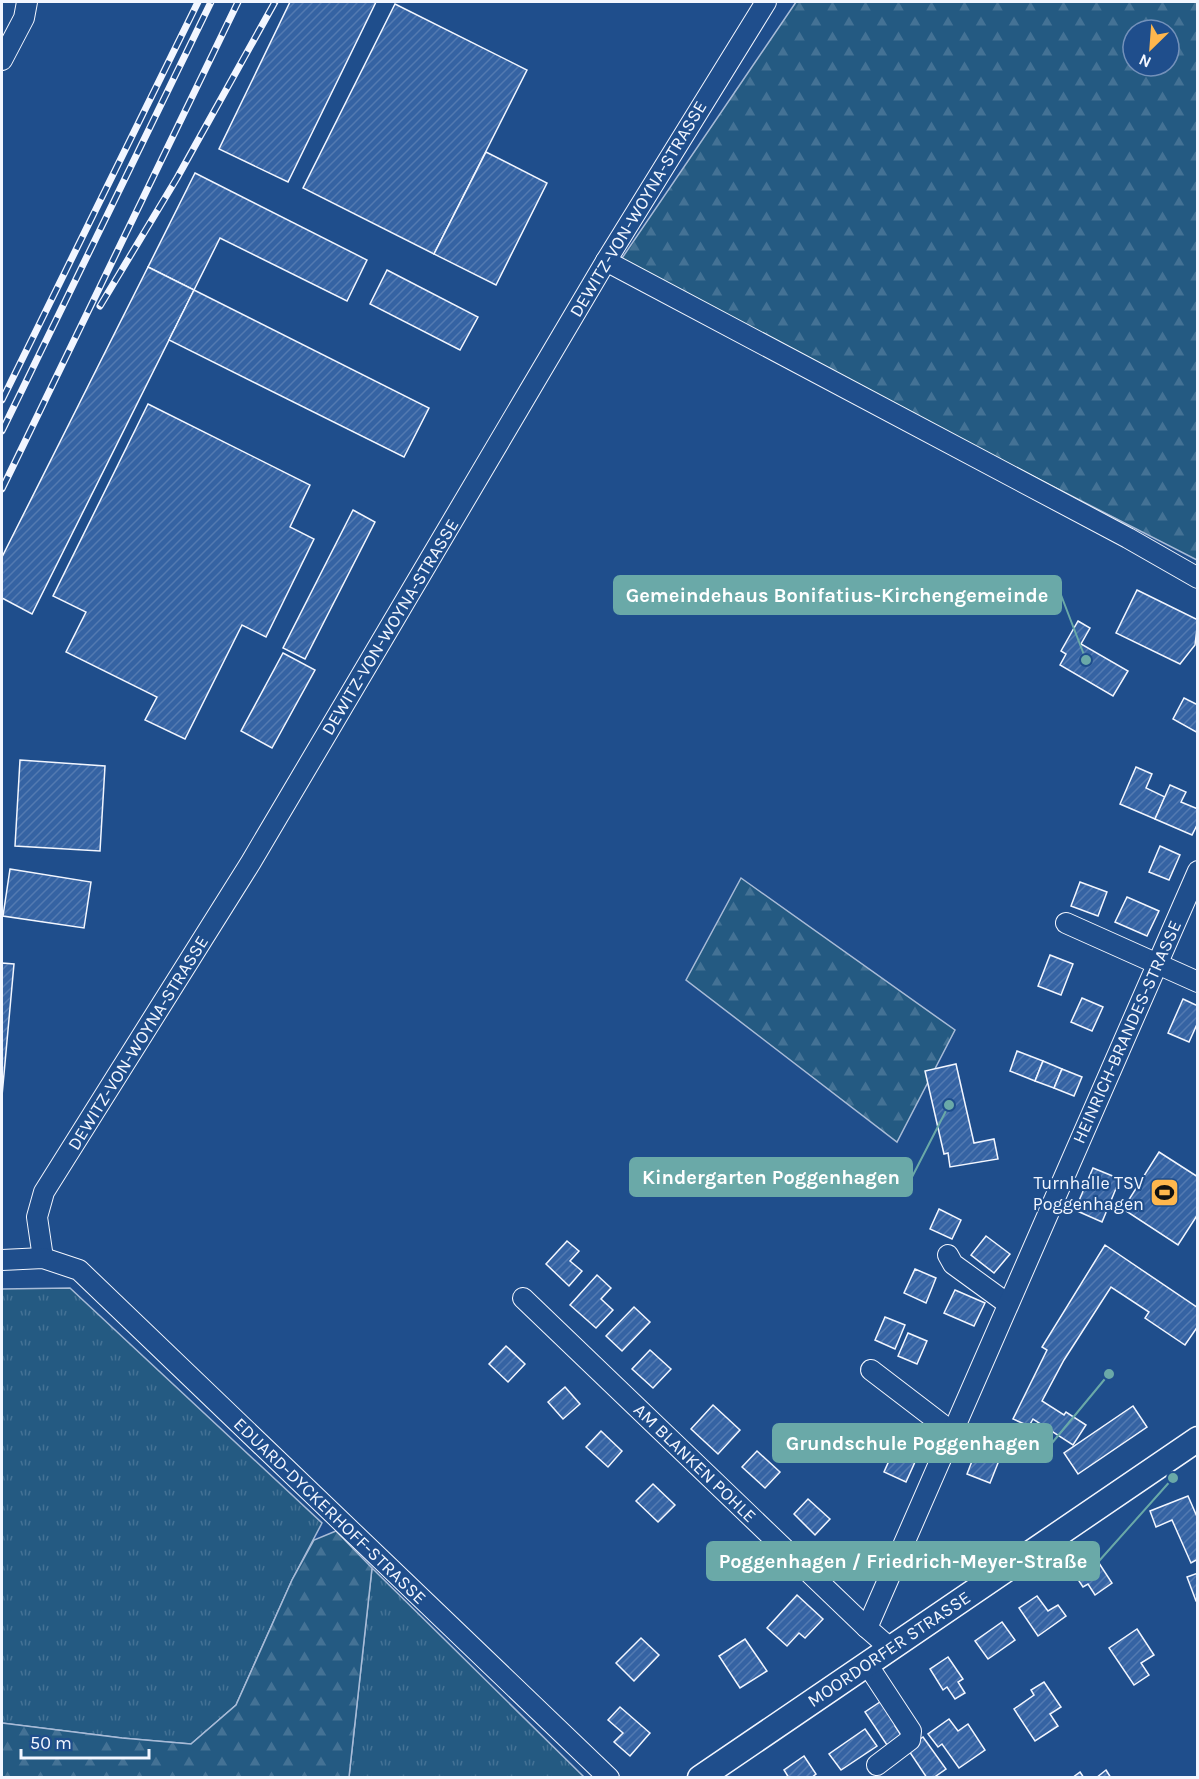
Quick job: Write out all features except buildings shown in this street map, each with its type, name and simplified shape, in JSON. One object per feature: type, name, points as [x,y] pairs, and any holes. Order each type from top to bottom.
[{"type":"main road","name":"MOORDORFER STRASSE","points":[[700,1778],[1197,1439]]},
{"type":"street","points":[[2,60],[24,18],[27,2]]},
{"type":"street","name":"DEWITZ-VON-WOYNA-STRASSE","points":[[44,1258],[37,1217],[44,1192],[251,862],[606,261],[766,2]]},
{"type":"street","points":[[606,261],[1128,538],[1197,579]]},
{"type":"street","name":"HEINRICH-BRANDES-STRASSE","points":[[867,1628],[1197,871]]},
{"type":"street","points":[[1066,923],[1197,982]]},
{"type":"street","points":[[948,1255],[953,1264],[1008,1304]]},
{"type":"street","points":[[2,1260],[44,1258]]},
{"type":"street","name":"EDUARD-DYCKERHOFF-STRASSE","points":[[44,1258],[79,1270],[609,1778]]},
{"type":"street","name":"AM BLANKEN POHLE","points":[[523,1298],[867,1628]]},
{"type":"street","points":[[871,1370],[952,1432]]},
{"type":"street","points":[[867,1628],[890,1648]]},
{"type":"street","points":[[867,1664],[911,1731],[909,1740],[877,1765]]},
{"type":"green space","points":[[796,2],[1197,2],[1197,560],[618,264]]},
{"type":"green space","points":[[741,878],[955,1030],[897,1142],[686,980]]},
{"type":"green space","points":[[70,1288],[322,1523],[292,1580],[236,1705],[191,1744],[2,1723],[2,1289]]},
{"type":"green space","points":[[336,1531],[372,1568],[349,1777],[2,1777],[2,1723],[191,1744],[236,1705],[292,1580],[314,1540]]},
{"type":"green space","points":[[372,1568],[584,1777],[349,1777]]},
{"type":"railway","points":[[2,400],[198,2]]},
{"type":"railway","points":[[2,431],[211,2]]},
{"type":"railway","points":[[2,489],[238,2]]},
{"type":"railway","points":[[100,306],[177,178],[275,2]]},
{"type":"place","name":"Gemeindehaus Bonifatius-Kirchengemeinde","points":[[1086,660]]},
{"type":"place","name":"Kindergarten Poggenhagen","points":[[949,1105]]},
{"type":"place","name":"Turnhalle TSV Poggenhagen","points":[[1165,1193]]},
{"type":"place","name":"Grundschule Poggenhagen","points":[[1109,1374]]},
{"type":"place","name":"Poggenhagen / Friedrich-Meyer-Straße","points":[[1173,1478]]}]
